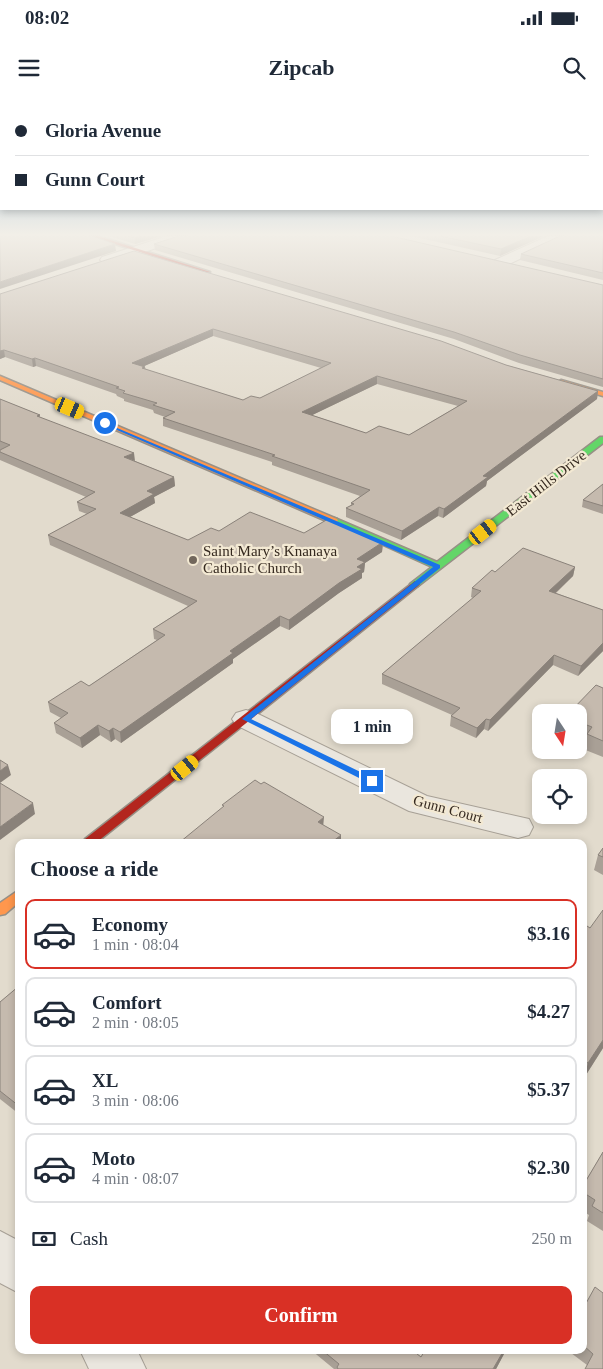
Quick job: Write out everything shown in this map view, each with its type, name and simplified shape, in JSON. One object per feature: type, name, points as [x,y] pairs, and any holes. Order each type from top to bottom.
[{"type":"street","points":[[0,378],[438,566]]},
{"type":"street","points":[[548,378],[603,394]]},
{"type":"street","name":"East Hills Drive","points":[[93,839],[438,566],[603,439]]},
{"type":"street","name":"Gunn Court","points":[[246,719],[419,804],[518,827]]},
{"type":"street","points":[[0,910],[15,898]]},
{"type":"street","points":[[0,1253],[15,1267]]},
{"type":"street","points":[[107,1354],[123,1369]]},
{"type":"building","points":[[0,295],[285,295],[441,341],[506,365],[598,391],[483,476],[488,477],[444,509],[439,507],[402,531],[346,508],[354,504],[351,503],[370,490],[272,456],[275,455],[163,418],[175,412],[153,405],[157,403],[123,393],[125,391],[116,388],[119,387],[35,358],[32,359],[4,350],[0,351]],"holes":[[[213,329],[331,363],[260,398],[251,396],[243,400],[142,368],[145,367],[132,363]],[[377,376],[467,401],[409,435],[379,426],[366,433],[302,412]]]},
{"type":"building","points":[[329,295],[603,295],[603,379],[520,355],[454,332]]},
{"type":"building","points":[[0,399],[40,415],[37,416],[134,453],[124,457],[174,477],[147,491],[154,494],[120,513],[188,540],[211,528],[219,531],[250,512],[304,533],[328,519],[383,542],[357,559],[365,562],[357,567],[362,569],[339,583],[289,620],[280,616],[230,651],[233,653],[120,732],[113,728],[109,731],[98,725],[80,738],[54,723],[68,713],[48,702],[81,681],[89,686],[165,635],[153,629],[197,601],[48,535],[96,509],[77,502],[95,492],[0,452],[0,450],[10,445],[0,441]]},
{"type":"building","points":[[603,484],[603,506],[583,500]]},
{"type":"building","points":[[523,548],[575,567],[549,591],[603,610],[603,643],[581,666],[554,655],[490,720],[486,719],[477,728],[451,716],[460,708],[382,674],[481,591],[472,588],[492,570],[495,572]]},
{"type":"building","points":[[596,685],[603,688],[603,741],[588,734],[592,727],[588,725],[588,704],[578,704]]},
{"type":"building","points":[[0,760],[8,765],[0,771]]},
{"type":"building","points":[[255,780],[261,784],[264,782],[324,817],[318,822],[341,835],[336,839],[184,839],[224,806],[222,805]]},
{"type":"building","points":[[0,783],[33,803],[0,827]]},
{"type":"building","points":[[603,848],[603,857],[598,855]]},
{"type":"building","points":[[603,910],[603,1040],[588,1063],[587,926],[590,928]]},
{"type":"building","points":[[15,989],[15,1103],[0,1091],[0,1002]]},
{"type":"building","points":[[603,1152],[603,1213],[592,1206],[595,1200],[587,1195],[587,1179]]},
{"type":"building","points":[[595,1287],[603,1293],[603,1369],[585,1369],[593,1354],[587,1349],[587,1302]]},
{"type":"building","points":[[327,1354],[417,1354],[421,1357],[423,1354],[502,1354],[493,1369],[338,1369],[339,1364]]},
{"type":"traffic: fast","points":[[415,584],[603,439]]},
{"type":"traffic: fast","points":[[334,521],[438,566]]},
{"type":"traffic: slow","points":[[0,378],[334,521]]},
{"type":"traffic: slow","points":[[561,382],[603,394]]},
{"type":"traffic: slow","points":[[0,910],[15,898]]},
{"type":"traffic: jam","points":[[93,839],[415,584]]},
{"type":"place","name":"Saint Mary’s Knanaya Catholic Church","points":[[193,560]]},
{"type":"route","points":[[105,423],[438,566],[246,719],[372,781]]}]
